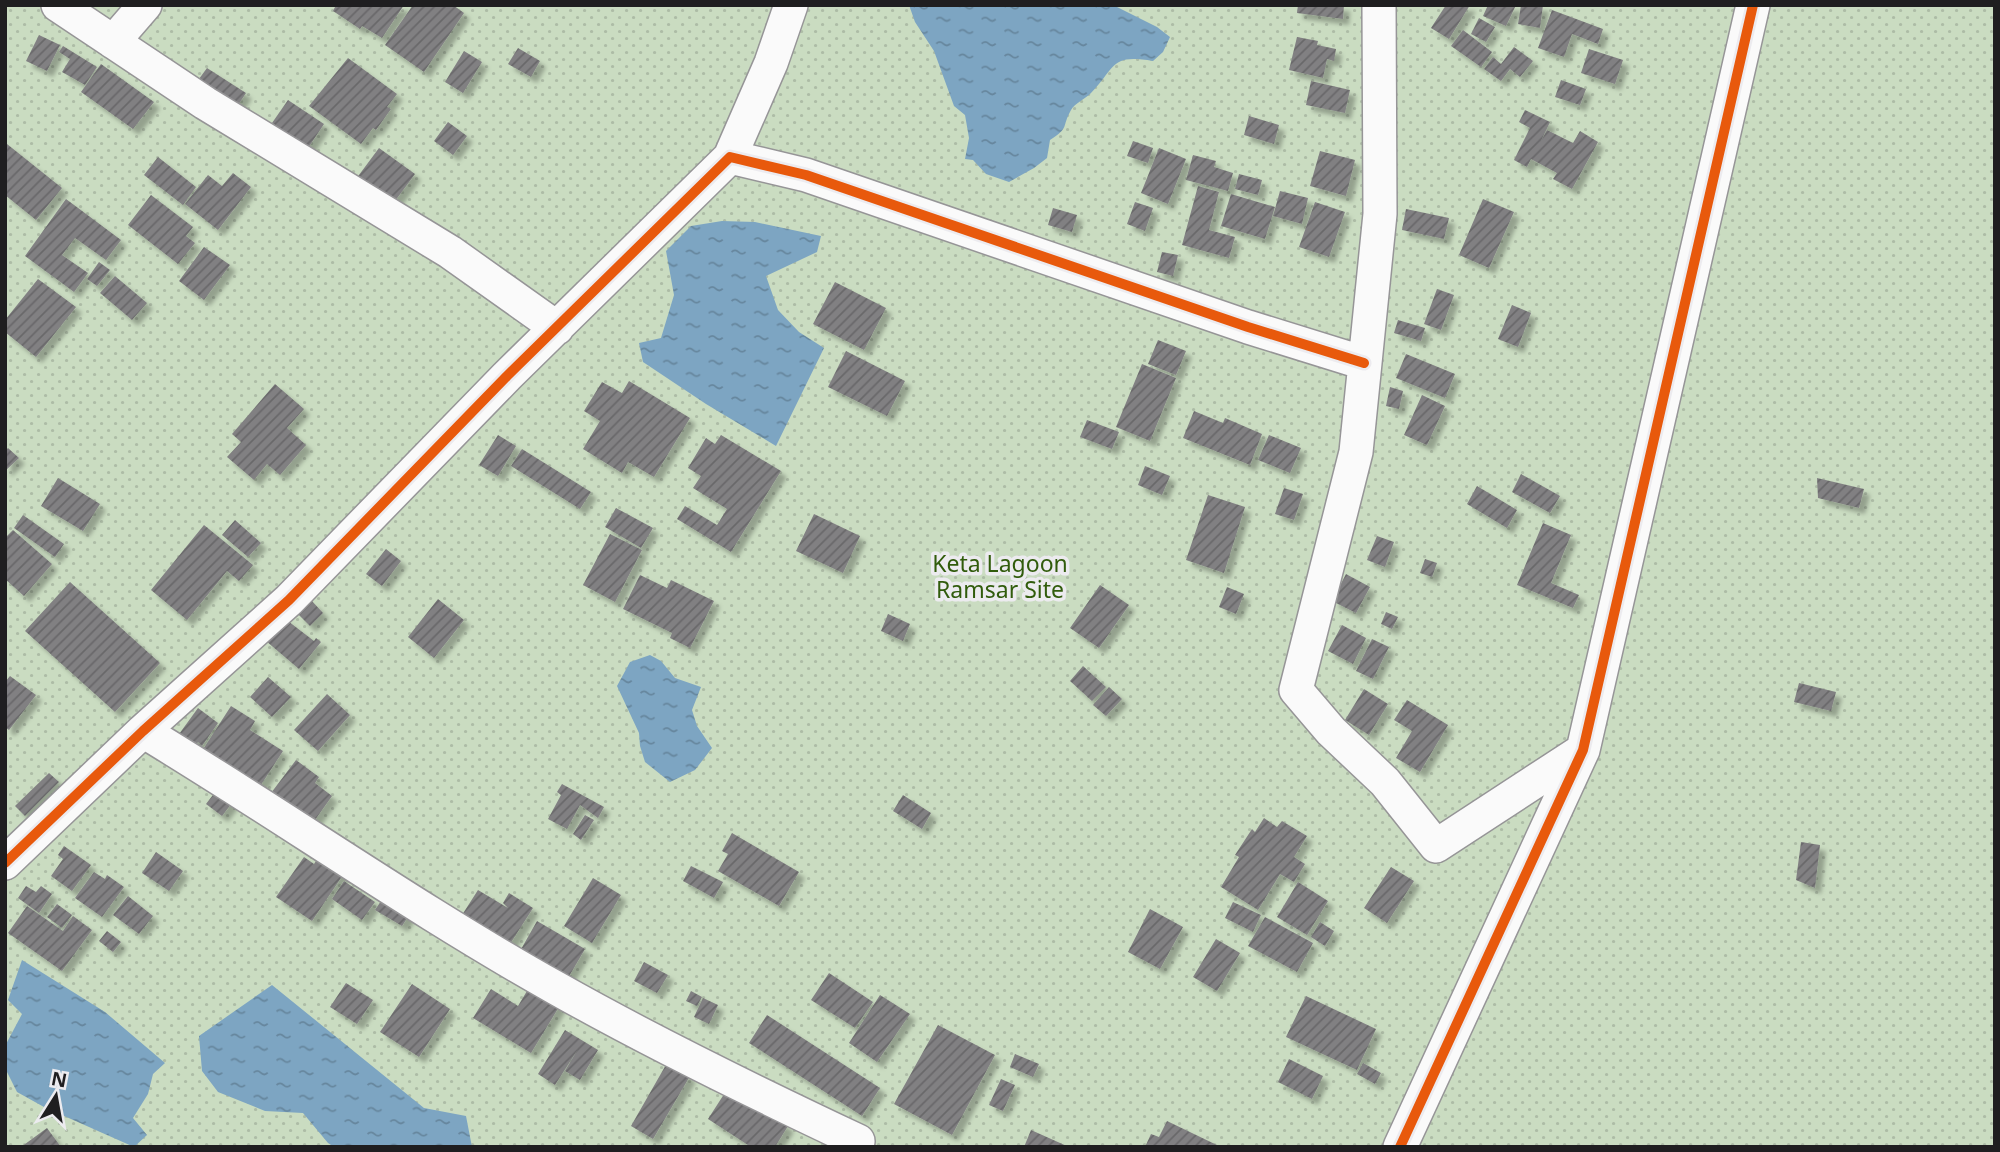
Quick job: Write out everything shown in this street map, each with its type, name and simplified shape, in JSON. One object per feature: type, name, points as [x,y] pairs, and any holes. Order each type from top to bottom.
[{"type":"street","points":[[58,5],[205,103],[450,252],[557,328]]},
{"type":"street","points":[[113,42],[145,5]]},
{"type":"street","points":[[5,863],[143,731],[289,600],[730,157],[771,63],[791,5]]},
{"type":"street","points":[[1379,5],[1380,214],[1356,452],[1296,690],[1331,732],[1385,782],[1436,846],[1583,750]]},
{"type":"street","points":[[1400,1147],[1583,750],[1752,5]]},
{"type":"street","points":[[730,157],[806,175],[1248,327],[1364,363]]},
{"type":"street","points":[[143,731],[231,784],[395,891],[555,988],[710,1071],[858,1141],[857,1147]]},
{"type":"green space","name":"Keta Lagoon Ramsar Site","points":[[5,5],[1995,5],[1995,1147],[5,1147]]},
{"type":"water","points":[[909,5],[1113,5],[1157,27],[1170,37],[1163,52],[1153,61],[1129,59],[1116,64],[1091,93],[1073,108],[1063,130],[1050,140],[1047,158],[1009,182],[986,174],[973,160],[965,159],[969,138],[965,115],[954,106],[934,51],[915,22]]},
{"type":"water","points":[[722,221],[755,222],[821,236],[817,252],[766,276],[778,310],[799,332],[824,348],[776,446],[643,362],[639,343],[661,338],[674,295],[666,251],[691,226]]},
{"type":"water","points":[[650,655],[661,661],[675,678],[701,687],[692,710],[697,726],[712,748],[695,770],[670,782],[645,762],[639,733],[617,686],[630,662]]},
{"type":"water","points":[[22,960],[105,1012],[165,1063],[153,1074],[148,1094],[133,1118],[147,1135],[134,1147],[17,1092],[5,1068],[5,1046],[22,1014],[8,1000]]},
{"type":"water","points":[[272,985],[424,1108],[466,1116],[472,1147],[334,1147],[303,1113],[265,1111],[218,1092],[202,1071],[199,1036]]},
{"type":"building","points":[[336,5],[404,5],[382,38],[362,26],[360,29],[333,11]]},
{"type":"building","points":[[413,5],[453,5],[464,13],[424,72],[385,45]]},
{"type":"building","points":[[1298,5],[1344,5],[1343,19],[1297,13]]},
{"type":"building","points":[[1446,5],[1470,5],[1449,39],[1431,28]]},
{"type":"building","points":[[1488,5],[1516,5],[1506,26],[1483,16]]},
{"type":"building","points":[[1521,5],[1543,5],[1540,28],[1518,24]]},
{"type":"building","points":[[1552,10],[1603,29],[1598,44],[1572,34],[1564,57],[1538,48]]},
{"type":"building","points":[[1479,18],[1495,27],[1486,42],[1471,34]]},
{"type":"building","points":[[1463,30],[1492,52],[1481,67],[1451,46]]},
{"type":"building","points":[[39,35],[60,45],[47,71],[26,61]]},
{"type":"building","points":[[1297,37],[1318,41],[1317,45],[1336,49],[1334,61],[1327,59],[1323,78],[1289,70]]},
{"type":"building","points":[[63,46],[97,67],[85,85],[62,72],[70,59],[59,52]]},
{"type":"building","points":[[1514,47],[1533,61],[1520,77],[1510,69],[1501,81],[1484,69],[1493,57],[1501,64]]},
{"type":"building","points":[[518,48],[540,61],[531,77],[508,64]]},
{"type":"building","points":[[1589,49],[1623,60],[1615,84],[1581,73]]},
{"type":"building","points":[[464,51],[482,62],[463,93],[445,82]]},
{"type":"building","points":[[348,58],[397,94],[387,107],[391,109],[376,130],[373,128],[361,144],[309,106]]},
{"type":"building","points":[[101,64],[154,102],[133,129],[81,92]]},
{"type":"building","points":[[207,68],[246,93],[236,108],[196,83]]},
{"type":"building","points":[[1561,80],[1586,89],[1580,105],[1555,97]]},
{"type":"building","points":[[1311,81],[1350,90],[1345,113],[1306,105]]},
{"type":"building","points":[[288,100],[324,124],[308,148],[272,123]]},
{"type":"building","points":[[1525,110],[1550,122],[1541,141],[1547,130],[1573,143],[1580,131],[1598,142],[1572,189],[1553,179],[1557,173],[1531,159],[1527,167],[1514,160],[1530,128],[1519,122]]},
{"type":"building","points":[[1249,116],[1279,125],[1274,144],[1244,135]]},
{"type":"building","points":[[448,122],[467,136],[453,155],[434,141]]},
{"type":"building","points":[[1133,141],[1153,148],[1148,163],[1127,156]]},
{"type":"building","points":[[7,144],[62,188],[36,220],[5,195]]},
{"type":"building","points":[[379,148],[415,174],[392,205],[356,179]]},
{"type":"building","points":[[1159,148],[1186,159],[1168,204],[1141,193]]},
{"type":"building","points":[[1320,151],[1355,160],[1346,196],[1310,186]]},
{"type":"building","points":[[1193,155],[1216,161],[1214,167],[1233,173],[1228,191],[1186,180]]},
{"type":"building","points":[[158,157],[196,187],[183,205],[144,175]]},
{"type":"building","points":[[233,173],[251,187],[218,230],[185,204],[208,175],[222,186]]},
{"type":"building","points":[[1239,174],[1262,180],[1258,195],[1235,189]]},
{"type":"building","points":[[1198,186],[1219,192],[1209,230],[1235,237],[1229,258],[1182,245]]},
{"type":"building","points":[[1280,191],[1308,198],[1302,224],[1273,216]]},
{"type":"building","points":[[1231,194],[1275,207],[1265,239],[1221,226]]},
{"type":"building","points":[[151,195],[193,227],[186,236],[195,243],[178,264],[128,225]]},
{"type":"building","points":[[66,199],[121,240],[106,260],[75,238],[62,255],[88,273],[74,292],[25,256]]},
{"type":"building","points":[[1483,199],[1514,212],[1489,268],[1459,255]]},
{"type":"building","points":[[1135,202],[1153,208],[1145,231],[1127,224]]},
{"type":"building","points":[[1315,202],[1345,212],[1329,257],[1299,247]]},
{"type":"building","points":[[1053,208],[1077,215],[1072,232],[1048,225]]},
{"type":"building","points":[[1406,209],[1449,218],[1444,239],[1402,230]]},
{"type":"building","points":[[204,247],[230,265],[204,300],[179,281]]},
{"type":"building","points":[[1162,252],[1178,255],[1173,276],[1157,272]]},
{"type":"building","points":[[99,262],[110,270],[97,286],[87,279]]},
{"type":"building","points":[[115,276],[147,303],[132,320],[100,293]]},
{"type":"building","points":[[38,279],[76,307],[36,357],[5,332],[5,320]]},
{"type":"building","points":[[835,282],[886,308],[864,350],[813,324]]},
{"type":"building","points":[[1437,289],[1454,295],[1441,330],[1424,324]]},
{"type":"building","points":[[1512,305],[1531,313],[1518,347],[1498,339]]},
{"type":"building","points":[[1398,320],[1425,328],[1421,341],[1394,333]]},
{"type":"building","points":[[1158,340],[1186,351],[1176,375],[1148,364]]},
{"type":"building","points":[[846,351],[905,381],[887,416],[828,387]]},
{"type":"building","points":[[1406,354],[1455,374],[1445,398],[1396,378]]},
{"type":"building","points":[[1142,364],[1176,378],[1150,441],[1116,427]]},
{"type":"building","points":[[629,381],[690,418],[654,477],[628,462],[622,473],[583,449],[600,421],[584,411],[602,382],[622,393]]},
{"type":"building","points":[[275,384],[304,409],[287,428],[306,445],[280,475],[267,464],[254,480],[227,457],[241,442],[232,434]]},
{"type":"building","points":[[1390,387],[1403,391],[1399,409],[1386,406]]},
{"type":"building","points":[[1422,395],[1445,406],[1427,445],[1404,435]]},
{"type":"building","points":[[1194,411],[1223,423],[1225,418],[1262,434],[1250,465],[1183,438]]},
{"type":"building","points":[[1087,420],[1119,432],[1112,449],[1080,437]]},
{"type":"building","points":[[498,435],[516,446],[498,476],[479,465]]},
{"type":"building","points":[[721,435],[781,471],[731,552],[677,519],[685,506],[717,525],[727,509],[693,488],[701,476],[688,468],[706,438],[715,444]]},
{"type":"building","points":[[1269,435],[1301,448],[1290,473],[1258,460]]},
{"type":"building","points":[[8,448],[19,458],[5,471],[5,451]]},
{"type":"building","points":[[522,449],[591,492],[580,509],[511,466]]},
{"type":"building","points":[[1145,466],[1170,476],[1162,495],[1138,485]]},
{"type":"building","points":[[1521,474],[1560,496],[1550,513],[1512,492]]},
{"type":"building","points":[[58,478],[100,504],[83,531],[41,506]]},
{"type":"building","points":[[1817,478],[1864,489],[1859,508],[1818,498]]},
{"type":"building","points":[[1477,486],[1517,510],[1507,528],[1467,504]]},
{"type":"building","points":[[1284,488],[1303,494],[1294,520],[1275,514]]},
{"type":"building","points":[[1208,495],[1245,507],[1224,573],[1186,560]]},
{"type":"building","points":[[616,508],[653,528],[641,548],[605,527]]},
{"type":"building","points":[[814,514],[860,536],[843,573],[796,551]]},
{"type":"building","points":[[23,515],[64,544],[55,557],[14,528]]},
{"type":"building","points":[[235,520],[261,543],[248,557],[222,535]]},
{"type":"building","points":[[1543,523],[1571,535],[1551,583],[1579,595],[1573,608],[1517,585]]},
{"type":"building","points":[[204,525],[253,565],[239,581],[227,571],[187,620],[151,590]]},
{"type":"building","points":[[13,530],[52,564],[24,596],[5,579],[5,538]]},
{"type":"building","points":[[610,534],[642,550],[615,602],[583,585]]},
{"type":"building","points":[[1377,536],[1394,542],[1385,567],[1367,560]]},
{"type":"building","points":[[386,549],[401,561],[382,586],[366,574]]},
{"type":"building","points":[[1425,559],[1437,563],[1432,577],[1420,573]]},
{"type":"building","points":[[1346,574],[1370,587],[1356,613],[1332,601]]},
{"type":"building","points":[[640,575],[667,588],[671,580],[714,601],[690,648],[670,638],[672,633],[623,609]]},
{"type":"building","points":[[70,582],[160,663],[115,712],[25,631]]},
{"type":"building","points":[[1100,585],[1129,605],[1099,648],[1070,628]]},
{"type":"building","points":[[1227,587],[1244,594],[1236,614],[1219,607]]},
{"type":"building","points":[[438,599],[464,620],[434,658],[408,637]]},
{"type":"building","points":[[312,601],[323,613],[310,626],[298,614]]},
{"type":"building","points":[[1386,612],[1398,617],[1392,629],[1381,624]]},
{"type":"building","points":[[888,614],[910,624],[903,641],[881,631]]},
{"type":"building","points":[[284,618],[314,641],[316,638],[321,642],[299,669],[266,641]]},
{"type":"building","points":[[1342,625],[1366,638],[1353,664],[1328,651]]},
{"type":"building","points":[[1372,639],[1389,647],[1373,679],[1356,671]]},
{"type":"building","points":[[1083,666],[1106,687],[1092,701],[1070,681]]},
{"type":"building","points":[[10,676],[36,695],[9,730],[5,727],[5,682]]},
{"type":"building","points":[[268,677],[291,697],[272,717],[250,697]]},
{"type":"building","points":[[1799,683],[1836,692],[1831,711],[1794,702]]},
{"type":"building","points":[[1109,687],[1122,699],[1106,716],[1093,705]]},
{"type":"building","points":[[1364,689],[1388,704],[1369,735],[1345,720]]},
{"type":"building","points":[[327,694],[350,715],[318,751],[294,730]]},
{"type":"building","points":[[1407,700],[1448,725],[1420,772],[1396,758],[1412,731],[1394,720]]},
{"type":"building","points":[[231,706],[255,721],[250,730],[283,751],[257,791],[200,754]]},
{"type":"building","points":[[198,708],[218,723],[202,746],[198,742],[190,753],[174,741]]},
{"type":"building","points":[[296,760],[319,777],[315,783],[332,796],[310,827],[268,797]]},
{"type":"building","points":[[49,773],[59,782],[25,816],[15,806]]},
{"type":"building","points":[[562,784],[604,807],[598,818],[580,805],[567,829],[548,819],[561,795],[557,792]]},
{"type":"building","points":[[219,787],[235,799],[222,816],[206,804]]},
{"type":"building","points":[[903,795],[931,813],[922,829],[893,811]]},
{"type":"building","points":[[585,815],[594,820],[581,840],[573,834]]},
{"type":"building","points":[[1264,818],[1277,827],[1282,821],[1307,836],[1294,857],[1305,864],[1294,882],[1280,874],[1258,910],[1221,887],[1239,857],[1235,855],[1252,829],[1255,832]]},
{"type":"building","points":[[732,833],[799,872],[779,906],[718,871],[728,854],[722,851]]},
{"type":"building","points":[[1801,842],[1820,845],[1815,888],[1796,880]]},
{"type":"building","points":[[64,846],[91,865],[72,891],[51,876],[63,859],[58,855]]},
{"type":"building","points":[[156,852],[183,871],[169,891],[142,873]]},
{"type":"building","points":[[322,852],[347,869],[312,921],[276,897],[304,857],[314,864]]},
{"type":"building","points":[[691,866],[723,882],[714,898],[683,881]]},
{"type":"building","points":[[1391,867],[1414,881],[1387,923],[1364,908]]},
{"type":"building","points":[[94,872],[105,879],[107,875],[124,887],[102,917],[75,898]]},
{"type":"building","points":[[593,878],[621,895],[592,943],[564,926]]},
{"type":"building","points":[[344,881],[375,902],[362,920],[332,899]]},
{"type":"building","points":[[1298,882],[1328,901],[1307,935],[1277,917]]},
{"type":"building","points":[[26,886],[36,892],[41,886],[52,894],[39,913],[18,898]]},
{"type":"building","points":[[478,890],[508,908],[503,903],[509,893],[533,908],[510,944],[462,915]]},
{"type":"building","points":[[387,892],[413,909],[402,926],[375,910]]},
{"type":"building","points":[[128,896],[153,916],[139,934],[113,915]]},
{"type":"building","points":[[1233,902],[1261,915],[1253,932],[1225,918]]},
{"type":"building","points":[[57,904],[72,915],[62,928],[47,917]]},
{"type":"building","points":[[27,906],[63,931],[73,916],[92,930],[62,971],[8,933]]},
{"type":"building","points":[[1150,909],[1183,927],[1160,969],[1128,952]]},
{"type":"building","points":[[1265,917],[1313,943],[1297,972],[1248,946]]},
{"type":"building","points":[[537,921],[585,949],[568,978],[520,951]]},
{"type":"building","points":[[1320,922],[1334,931],[1325,946],[1311,937]]},
{"type":"building","points":[[107,931],[121,942],[113,952],[99,941]]},
{"type":"building","points":[[1216,939],[1240,953],[1217,991],[1193,977]]},
{"type":"building","points":[[644,962],[668,975],[657,993],[634,981]]},
{"type":"building","points":[[829,973],[873,1002],[855,1028],[811,1000]]},
{"type":"building","points":[[346,983],[373,1000],[357,1024],[330,1007]]},
{"type":"building","points":[[412,984],[450,1009],[419,1057],[380,1032]]},
{"type":"building","points":[[491,989],[518,1006],[527,991],[545,1002],[550,994],[562,1002],[531,1053],[473,1018]]},
{"type":"building","points":[[691,991],[702,997],[697,1006],[686,1001]]},
{"type":"building","points":[[880,995],[910,1014],[877,1062],[849,1043]]},
{"type":"building","points":[[1306,996],[1376,1029],[1357,1070],[1286,1037]]},
{"type":"building","points":[[703,998],[718,1005],[709,1024],[694,1017]]},
{"type":"building","points":[[767,1015],[880,1088],[862,1116],[749,1043]]},
{"type":"building","points":[[938,1025],[995,1055],[952,1135],[894,1104]]},
{"type":"building","points":[[565,1030],[598,1050],[580,1080],[565,1071],[578,1049],[555,1085],[538,1074]]},
{"type":"building","points":[[1015,1054],[1039,1064],[1033,1077],[1010,1067]]},
{"type":"building","points":[[1289,1059],[1323,1076],[1312,1099],[1278,1082]]},
{"type":"building","points":[[667,1063],[690,1076],[653,1139],[631,1126]]},
{"type":"building","points":[[1363,1063],[1381,1073],[1375,1084],[1357,1074]]},
{"type":"building","points":[[1001,1079],[1015,1085],[1003,1111],[989,1105]]},
{"type":"building","points":[[728,1088],[788,1126],[775,1147],[751,1147],[708,1119]]},
{"type":"building","points":[[1167,1121],[1221,1147],[1145,1147],[1151,1134],[1159,1137]]},
{"type":"building","points":[[47,1128],[61,1147],[21,1147]]},
{"type":"building","points":[[1031,1130],[1069,1147],[1024,1147]]},
{"type":"cycle path","points":[[1400,1147],[1583,750],[1753,5]]},
{"type":"cycle path","points":[[5,863],[143,731],[289,600],[507,376],[730,157],[806,175],[1248,327],[1364,363]]}]
